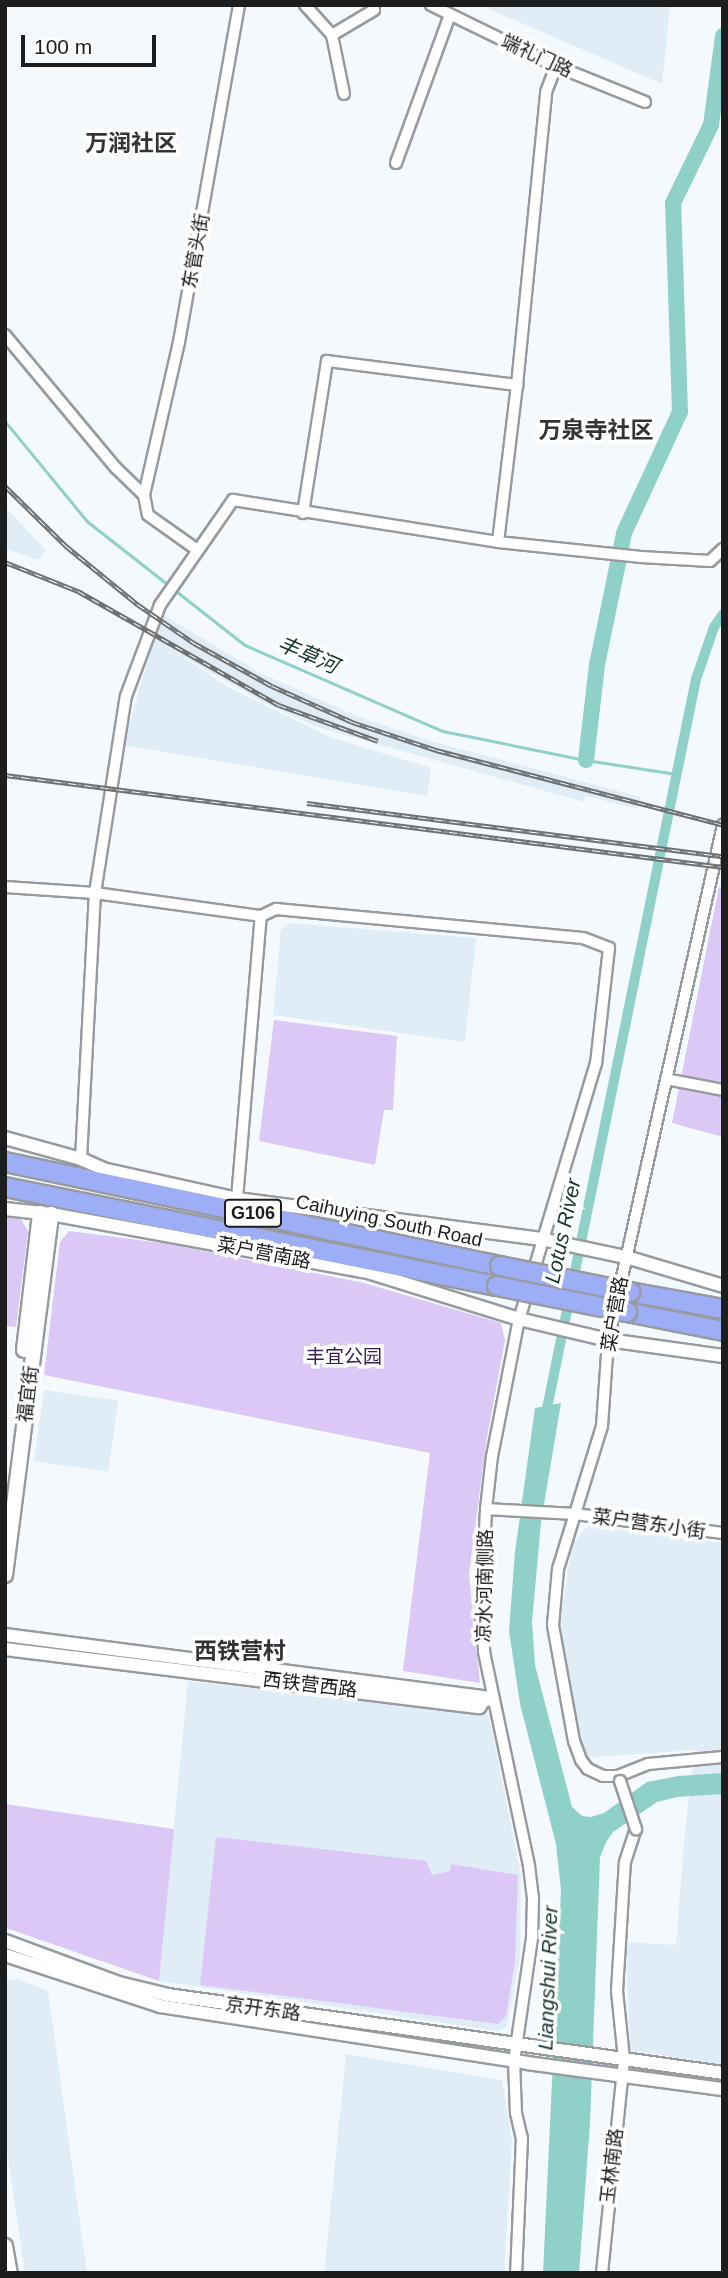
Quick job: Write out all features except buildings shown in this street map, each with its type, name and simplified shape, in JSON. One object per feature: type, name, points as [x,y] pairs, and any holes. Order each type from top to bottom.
[{"type":"highway","name":"Caihuying South Road","points":[[5,1162],[630,1293],[723,1309]]},
{"type":"highway","points":[[103,1169],[137,1189]]},
{"type":"highway","name":"G106","points":[[5,1187],[723,1331]]},
{"type":"main road","name":"福宜街","points":[[5,1507],[46,1213]]},
{"type":"main road","name":"福宜街","points":[[5,1575],[46,1213]]},
{"type":"main road","points":[[5,2246],[10,2273]]},
{"type":"street","name":"东管头街","points":[[144,495],[179,342],[239,5]]},
{"type":"street","points":[[305,5],[332,35],[344,94]]},
{"type":"street","name":"端礼门路","points":[[431,5],[556,66],[645,102]]},
{"type":"street","points":[[332,35],[374,10]]},
{"type":"street","points":[[396,163],[450,15]]},
{"type":"street","points":[[498,542],[517,385],[546,92],[556,66]]},
{"type":"street","points":[[5,335],[116,468],[144,495],[148,515],[196,549]]},
{"type":"street","points":[[303,513],[327,361],[517,385]]},
{"type":"street","points":[[81,1159],[95,893],[126,696],[160,605],[184,566],[233,500],[498,542],[641,557],[710,561],[723,549]]},
{"type":"street","name":"菜户营路","points":[[619,1779],[588,1769],[581,1760],[561,1679],[553,1625],[555,1597],[558,1570],[602,1426],[608,1340],[723,825]]},
{"type":"street","points":[[5,887],[95,893],[261,916],[237,1199]]},
{"type":"street","name":"凉水河南侧路","points":[[261,916],[276,909],[583,938],[609,948],[596,1063],[519,1319],[492,1456],[486,1509],[481,1614],[484,1652],[490,1699],[529,1866],[533,1897],[522,2045],[514,2061],[516,2113],[522,2138],[516,2273]]},
{"type":"street","points":[[666,1079],[723,1090]]},
{"type":"street","points":[[5,1138],[81,1159],[103,1169],[237,1199],[541,1239],[626,1257],[723,1286]]},
{"type":"street","name":"菜户营南路","points":[[5,1209],[46,1213],[370,1273],[519,1319],[608,1340]]},
{"type":"street","points":[[608,1340],[723,1356]]},
{"type":"street","name":"菜户营东小街","points":[[486,1509],[575,1514],[723,1534]]},
{"type":"street","name":"西铁营西路","points":[[5,1635],[490,1699]]},
{"type":"street","name":"西铁营西路","points":[[5,1649],[479,1707],[490,1699]]},
{"type":"street","points":[[619,1779],[648,1764],[723,1757]]},
{"type":"street","name":"玉林南路","points":[[602,2273],[624,2059],[617,1991],[625,1862],[636,1829],[619,1779]]},
{"type":"street","name":"京开东路","points":[[5,1941],[120,1983],[168,1995],[723,2073]]},
{"type":"street","name":"京开东路","points":[[5,1955],[160,2006],[527,2063],[723,2089]]},
{"type":"shaded area","points":[[480,5],[670,5],[662,84]]},
{"type":"shaded area","points":[[5,507],[46,550],[38,560],[5,549]]},
{"type":"shaded area","points":[[164,615],[258,672],[359,717],[427,740],[641,797],[638,809],[586,796],[584,802],[314,726],[263,702],[178,654],[228,687],[330,737],[431,768],[427,796],[123,745],[154,640],[152,638]]},
{"type":"shaded area","points":[[290,923],[476,938],[465,1042],[273,1015],[281,930]]},
{"type":"shaded area","points":[[44,1390],[118,1400],[108,1472],[34,1461]]},
{"type":"shaded area","points":[[561,1403],[541,1522],[532,1622],[535,1665],[572,1807],[582,1816],[591,1817],[604,1813],[647,1782],[678,1776],[723,1773],[723,1794],[677,1797],[657,1802],[613,1832],[600,1857],[590,2123],[579,2273],[543,2273],[561,1890],[556,1844],[520,1704],[509,1631],[515,1552],[535,1408]]},
{"type":"shaded area","points":[[588,1526],[723,1543],[723,2065],[630,2050],[626,1942],[676,1945],[685,1829],[695,1750],[584,1758],[564,1661],[561,1619],[574,1542]]},
{"type":"shaded area","points":[[188,1681],[489,1715],[521,1875],[520,1957],[507,2027],[498,2031],[159,1981]]},
{"type":"shaded area","points":[[17,1979],[48,1991],[87,2273],[25,2273],[5,2138],[5,1981]]},
{"type":"shaded area","points":[[346,2054],[502,2080],[512,2141],[504,2273],[324,2273]]},
{"type":"green space","points":[[719,887],[723,887],[723,1137],[672,1123]]},
{"type":"green space","points":[[274,1020],[397,1036],[393,1110],[384,1110],[375,1165],[259,1141]]},
{"type":"green space","points":[[5,1217],[21,1219],[28,1231],[16,1327],[5,1326]]},
{"type":"green space","name":"丰宜公园","points":[[69,1231],[169,1244],[364,1283],[501,1323],[505,1340],[486,1443],[469,1574],[480,1683],[403,1671],[430,1453],[44,1375],[60,1242]]},
{"type":"green space","points":[[5,1804],[174,1829],[159,1981],[6,1928]]},
{"type":"green space","points":[[216,1837],[426,1861],[432,1875],[450,1871],[451,1864],[518,1875],[515,1961],[506,2016],[498,2024],[200,1985]]},
{"type":"waterway","points":[[586,760],[597,665],[624,533],[680,412],[673,203],[711,125],[723,36]]},
{"type":"waterway","name":"丰草河","points":[[5,421],[87,521],[170,586]]},
{"type":"waterway","name":"丰草河","points":[[175,590],[245,645],[443,731],[586,760],[676,774]]},
{"type":"waterway","name":"Lotus River","points":[[545,1418],[696,679],[714,627],[723,614]]},
{"type":"railway","points":[[5,486],[66,546],[137,604],[194,643],[272,686],[352,722],[436,750],[723,825]]},
{"type":"railway","points":[[5,562],[78,591],[279,705],[378,741]]},
{"type":"railway","points":[[5,775],[723,867]]},
{"type":"railway","points":[[307,803],[723,856]]},
{"type":"district","name":"万润社区","points":[[131,143]]},
{"type":"district","name":"万泉寺社区","points":[[596,430]]},
{"type":"district","name":"西铁营村","points":[[240,1651]]},
{"type":"water label","name":"Liangshui River","points":[[548,1978]]}]
